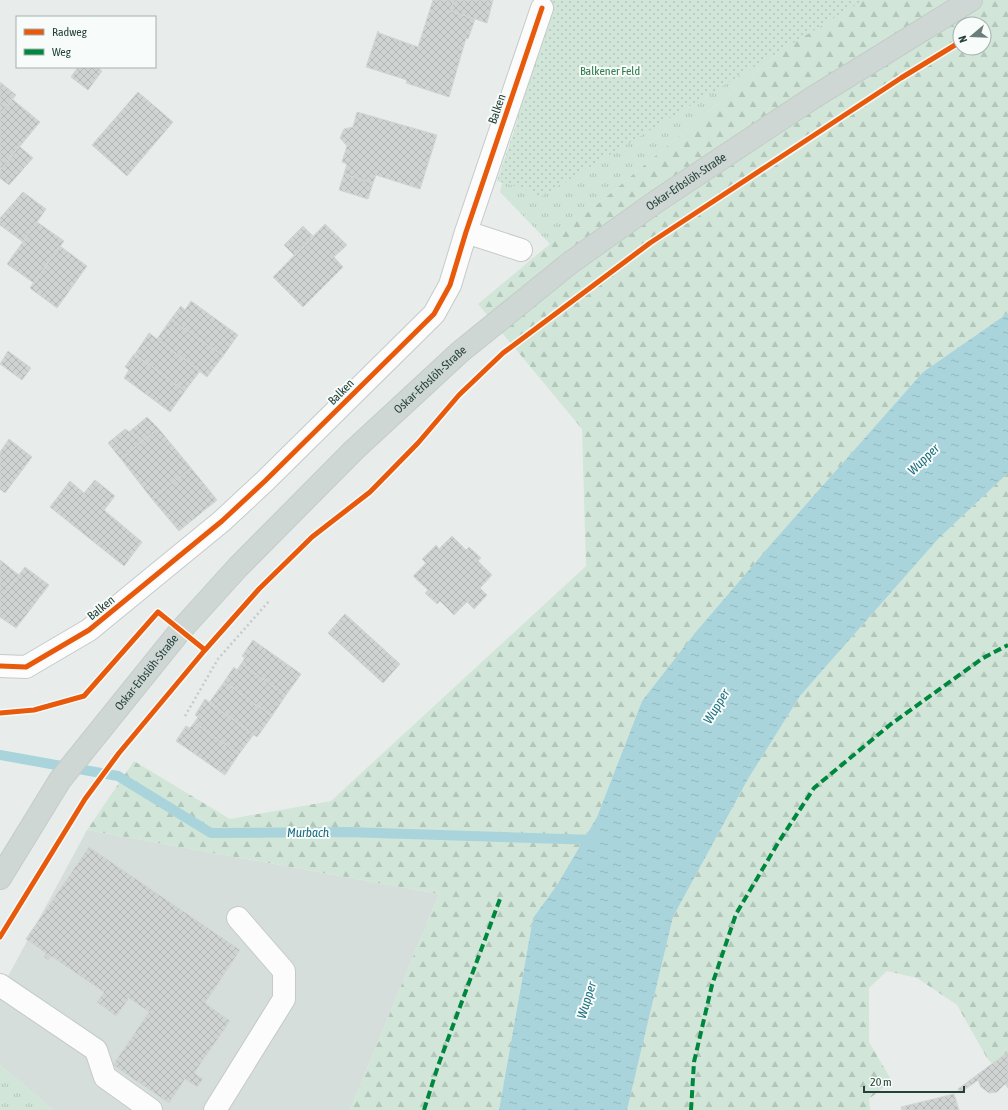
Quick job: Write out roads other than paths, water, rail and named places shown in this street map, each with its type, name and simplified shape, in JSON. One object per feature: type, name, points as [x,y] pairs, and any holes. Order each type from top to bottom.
[{"type":"main road","name":"Oskar-Erbslöh-Straße","points":[[0,878],[60,780],[90,740],[180,631],[238,567],[354,450],[460,352],[570,263],[657,201],[814,97],[970,0]]},
{"type":"street","name":"Balken","points":[[0,666],[26,667],[89,630],[222,521],[266,481],[434,314],[450,286],[466,232],[542,8]]},
{"type":"street","points":[[466,232],[521,250]]},
{"type":"street","points":[[215,1110],[284,999],[284,971],[238,918]]},
{"type":"street","points":[[0,985],[96,1050],[105,1077],[151,1110]]},
{"type":"water","name":"Wupper","points":[[1008,313],[1008,473],[938,539],[800,696],[748,779],[673,917],[627,1110],[499,1110],[533,918],[557,885],[597,817],[642,701],[695,633],[779,535],[923,372]]},
{"type":"waterway","name":"Murbach","points":[[0,755],[118,776],[211,833],[346,832],[596,840]]},
{"type":"park label","name":"Balkener Feld","points":[[610,71]]}]
